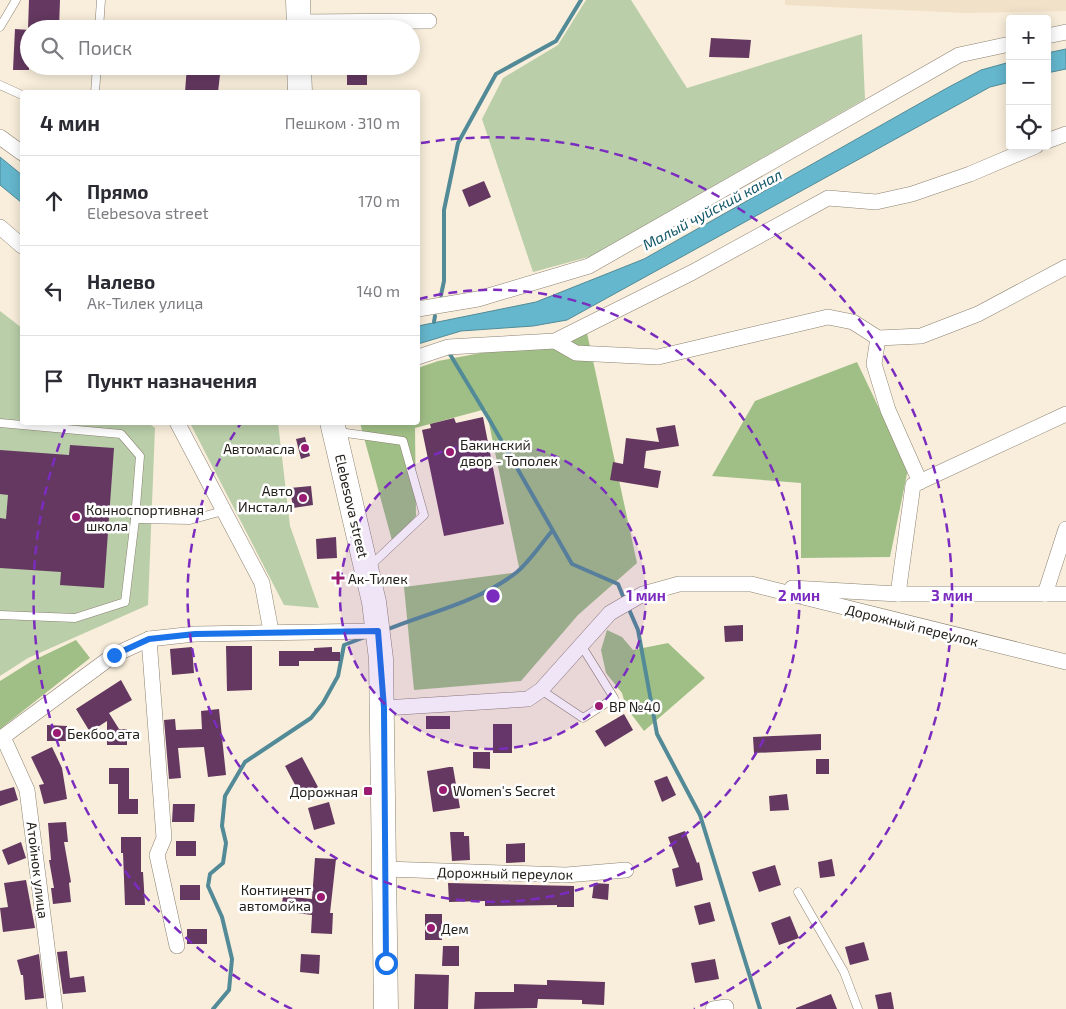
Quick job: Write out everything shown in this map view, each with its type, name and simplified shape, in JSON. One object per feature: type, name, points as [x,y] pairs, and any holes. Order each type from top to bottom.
[{"type":"main road","points":[[299,75],[300,90]]},
{"type":"main road","name":"Elebesova street","points":[[331,425],[367,569],[378,631],[384,708],[386,1009]]},
{"type":"street","points":[[298,17],[396,20]]},
{"type":"street","points":[[420,21],[429,21]]},
{"type":"street","points":[[1051,35],[1066,32]]},
{"type":"street","points":[[420,309],[478,299],[589,266],[959,56],[1006,45]]},
{"type":"street","points":[[1051,140],[1066,134]]},
{"type":"street","points":[[0,138],[20,152]]},
{"type":"street","points":[[420,357],[448,348],[554,341],[693,272],[828,198],[876,202],[912,194],[970,174],[1027,150]]},
{"type":"street","points":[[0,227],[20,244]]},
{"type":"street","points":[[554,341],[576,353],[658,358],[828,317],[853,322],[878,338],[921,336],[978,314],[1066,267]]},
{"type":"street","points":[[878,338],[874,364],[888,410],[920,482]]},
{"type":"street","points":[[898,594],[912,485],[1066,414]]},
{"type":"street","points":[[179,425],[262,583],[271,631]]},
{"type":"street","points":[[1046,594],[1066,528]]},
{"type":"street","name":"Дорожный переулок","points":[[384,708],[528,699],[541,690],[610,613],[643,594],[680,584],[751,584],[1066,662]]},
{"type":"street","points":[[751,584],[898,594],[1066,594]]},
{"type":"street","points":[[2,738],[114,655],[149,639],[195,634],[271,631],[378,631]]},
{"type":"street","points":[[149,639],[164,838],[157,855],[178,946]]},
{"type":"street","name":"Атойнок улица","points":[[2,738],[27,790],[55,1009]]},
{"type":"street","name":"Дорожный переулок","points":[[385,869],[566,875],[626,870]]},
{"type":"lane","points":[[0,27],[16,0]]},
{"type":"lane","points":[[100,20],[101,0]]},
{"type":"lane","points":[[95,90],[96,75]]},
{"type":"lane","points":[[0,85],[20,94]]},
{"type":"lane","points":[[0,422],[20,424]]},
{"type":"lane","points":[[0,615],[74,618],[126,602],[136,519],[140,456],[121,434],[30,425]]},
{"type":"lane","points":[[331,425],[403,441],[424,515],[367,569]]},
{"type":"lane","points":[[136,519],[190,520],[223,511]]},
{"type":"lane","points":[[541,690],[583,718],[614,698],[581,645]]},
{"type":"lane","points":[[798,892],[844,972],[858,1009]]},
{"type":"shaded area","points":[[785,0],[1066,0],[1066,11],[966,13],[785,5]]},
{"type":"green space","points":[[586,0],[631,0],[687,88],[862,34],[865,99],[592,256],[533,272],[482,119],[503,78],[558,45]]},
{"type":"green space","name":"Конноспортивная школа","points":[[0,311],[20,326],[20,425],[151,425],[155,428],[148,605],[28,658],[0,676]]},
{"type":"green space","points":[[587,333],[637,563],[578,615],[521,681],[414,690],[404,587],[520,572],[486,409],[415,428],[416,516],[393,544],[361,425],[420,425],[420,367],[438,361]]},
{"type":"green space","points":[[857,362],[908,469],[890,557],[801,558],[801,483],[712,476],[755,401]]},
{"type":"green space","points":[[191,425],[278,425],[290,526],[319,608],[284,605]]},
{"type":"green space","points":[[607,630],[622,637],[633,650],[668,643],[705,678],[644,731],[626,707],[622,693],[606,673],[601,650]]},
{"type":"green space","points":[[76,640],[90,658],[0,729],[0,681],[32,661]]},
{"type":"water","points":[[1066,49],[1066,69],[1051,72],[1051,52]]},
{"type":"water","points":[[1006,63],[1006,83],[990,87],[567,320],[533,326],[461,331],[420,343],[420,326],[536,302],[644,259],[981,70]]},
{"type":"water","points":[[0,157],[20,173],[20,201],[0,185]]},
{"type":"building","points":[[29,0],[60,0],[59,20],[28,20]]},
{"type":"building","points":[[15,29],[20,29],[20,70],[13,70]]},
{"type":"building","points":[[711,38],[751,40],[749,58],[709,57]]},
{"type":"building","points":[[186,75],[220,75],[218,90],[185,90]]},
{"type":"building","points":[[347,75],[367,75],[367,85],[347,85]]},
{"type":"building","points":[[484,181],[491,197],[469,207],[462,190]]},
{"type":"building","points":[[483,417],[504,524],[444,536],[422,430],[431,428],[430,424],[454,418],[456,423]]},
{"type":"building","points":[[675,425],[679,446],[646,451],[644,468],[661,471],[658,488],[610,480],[613,462],[623,464],[626,438],[659,442],[656,428]]},
{"type":"building","points":[[305,437],[310,456],[301,459],[296,439]]},
{"type":"building","points":[[70,445],[114,448],[104,588],[60,585],[61,572],[0,568],[0,518],[6,519],[8,495],[0,494],[0,450],[69,455]]},
{"type":"building","points":[[311,486],[313,505],[293,508],[290,488]]},
{"type":"building","points":[[336,537],[337,558],[317,559],[316,539]]},
{"type":"building","points":[[743,625],[743,641],[725,642],[724,626]]},
{"type":"building","points":[[226,646],[252,646],[252,690],[227,691]]},
{"type":"building","points":[[192,647],[194,673],[172,675],[170,649]]},
{"type":"building","points":[[332,647],[332,652],[340,652],[340,661],[299,661],[299,666],[279,666],[279,651],[314,651],[314,648]]},
{"type":"building","points":[[121,680],[132,700],[109,713],[119,729],[127,729],[127,745],[107,745],[107,721],[90,732],[76,709]]},
{"type":"building","points":[[219,709],[226,775],[208,777],[204,747],[178,748],[181,778],[169,779],[164,720],[175,719],[176,730],[202,729],[201,711]]},
{"type":"building","points":[[624,714],[633,730],[605,747],[595,731]]},
{"type":"building","points":[[426,716],[450,716],[450,729],[426,729]]},
{"type":"building","points":[[493,724],[512,724],[512,753],[493,753]]},
{"type":"building","name":"Бекбоо ата","points":[[47,725],[67,726],[68,741],[47,741]]},
{"type":"building","points":[[821,734],[821,750],[754,753],[753,737]]},
{"type":"building","points":[[52,747],[62,768],[67,799],[44,804],[39,785],[44,784],[31,757]]},
{"type":"building","points":[[473,752],[490,752],[490,769],[473,768]]},
{"type":"building","points":[[302,757],[318,787],[301,796],[285,766]]},
{"type":"building","points":[[816,759],[829,759],[829,774],[816,774]]},
{"type":"building","points":[[453,767],[460,808],[433,812],[427,771]]},
{"type":"building","points":[[109,768],[129,768],[129,799],[138,799],[138,814],[118,814],[118,784],[109,784]]},
{"type":"building","points":[[667,776],[676,795],[662,802],[654,781]]},
{"type":"building","points":[[14,787],[18,800],[0,806],[0,791]]},
{"type":"building","points":[[787,794],[789,810],[770,811],[769,796]]},
{"type":"building","points":[[329,802],[335,824],[314,830],[308,808]]},
{"type":"building","points":[[173,804],[195,804],[194,822],[172,822]]},
{"type":"building","points":[[66,822],[68,842],[64,842],[71,882],[69,883],[71,902],[53,904],[51,888],[54,888],[49,860],[51,860],[48,823]]},
{"type":"building","points":[[685,831],[697,863],[699,862],[703,880],[676,887],[672,869],[679,867],[668,837]]},
{"type":"building","points":[[450,832],[464,832],[464,836],[469,836],[470,860],[452,861]]},
{"type":"building","points":[[121,837],[141,837],[141,872],[143,872],[145,905],[125,905]]},
{"type":"building","points":[[176,841],[196,841],[196,856],[176,856]]},
{"type":"building","points":[[21,842],[26,858],[8,865],[2,850]]},
{"type":"building","points":[[525,843],[525,862],[506,863],[506,844]]},
{"type":"building","points":[[315,858],[336,859],[330,913],[333,913],[332,934],[311,933],[312,915],[281,911],[283,896],[312,899]]},
{"type":"building","points":[[832,859],[835,876],[820,878],[818,862]]},
{"type":"building","points":[[775,865],[781,885],[759,892],[752,872]]},
{"type":"building","points":[[26,880],[35,928],[3,932],[0,908],[8,907],[4,883]]},
{"type":"building","points":[[448,883],[574,886],[574,907],[557,907],[557,905],[485,906],[485,901],[449,902]]},
{"type":"building","points":[[594,883],[609,884],[608,900],[592,898]]},
{"type":"building","points":[[180,885],[200,885],[200,900],[180,900]]},
{"type":"building","points":[[710,902],[715,921],[699,925],[694,906]]},
{"type":"building","points":[[425,914],[442,914],[442,940],[425,940]]},
{"type":"building","points":[[790,916],[799,938],[779,945],[771,923]]},
{"type":"building","points":[[187,929],[207,929],[207,944],[187,944]]},
{"type":"building","points":[[864,942],[869,960],[850,965],[845,947]]},
{"type":"building","points":[[443,946],[459,946],[459,966],[442,966]]},
{"type":"building","points":[[67,951],[70,978],[84,976],[86,992],[63,994],[57,952]]},
{"type":"building","points":[[39,954],[44,998],[25,1000],[23,975],[21,975],[17,960]]},
{"type":"building","points":[[301,954],[320,955],[319,974],[300,972]]},
{"type":"building","points":[[715,959],[719,979],[695,983],[691,963]]},
{"type":"building","points":[[415,974],[449,975],[448,1009],[414,1009]]},
{"type":"building","points":[[547,980],[605,982],[604,1005],[582,1004],[582,1000],[538,999],[537,1008],[474,1009],[475,992],[514,992],[514,984],[547,985]]},
{"type":"building","points":[[891,992],[894,1009],[878,1009],[875,995]]},
{"type":"building","points":[[831,994],[837,1009],[796,1009],[796,1008]]},
{"type":"waterway","points":[[441,295],[444,281],[444,210],[458,143],[496,74],[556,41],[581,0]]},
{"type":"waterway","points":[[434,322],[435,316]]},
{"type":"waterway","points":[[448,351],[572,564],[618,584],[625,601]]},
{"type":"waterway","points":[[386,630],[454,606],[487,591],[522,568],[552,531]]},
{"type":"waterway","points":[[628,607],[638,630],[657,734],[700,815],[760,1009]]},
{"type":"waterway","points":[[213,1009],[229,990],[232,959],[222,917],[208,886],[210,874],[223,863],[226,843],[222,826],[225,796],[245,762],[311,718],[323,703],[338,676],[344,645],[365,637]]},
{"type":"place","name":"Автомасла","points":[[305,448]]},
{"type":"place","name":"Бакинский двор - Тополек","points":[[450,452]]},
{"type":"place","name":"Авто Инсталл","points":[[303,498]]},
{"type":"place","name":"Конноспортивная школа","points":[[76,517]]},
{"type":"place","name":"Ак-Тилек","points":[[338,578]]},
{"type":"place","name":"BP №40","points":[[599,706]]},
{"type":"place","name":"Бекбоо ата","points":[[57,733]]},
{"type":"place","name":"Women's Secret","points":[[443,790]]},
{"type":"place","name":"Дорожная","points":[[368,791]]},
{"type":"place","name":"Континент автомойка","points":[[321,897]]},
{"type":"place","name":"Дем","points":[[431,928]]},
{"type":"route","points":[[114,655],[149,639],[195,634],[271,631],[378,631],[382,659],[384,708],[386,963]]},
{"type":"water label","name":"Малый чуйский канал","points":[[712,209]]}]
